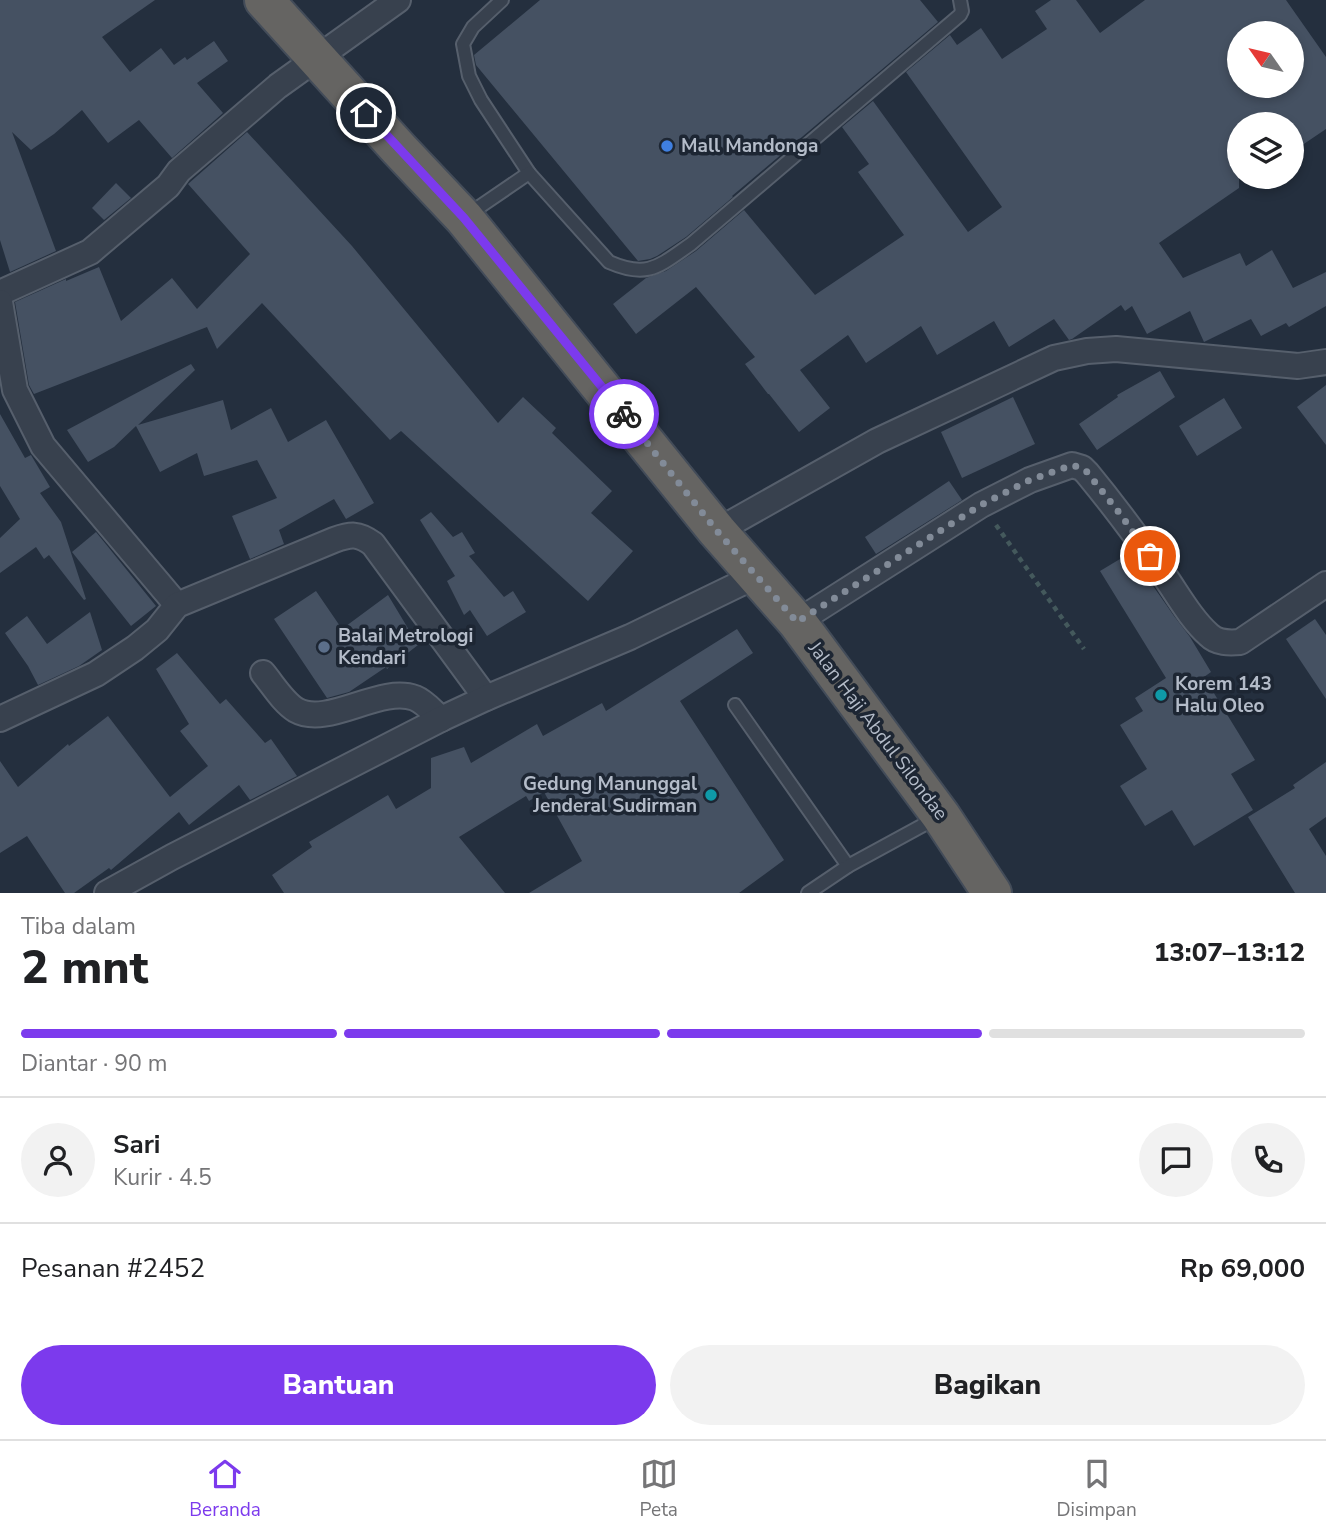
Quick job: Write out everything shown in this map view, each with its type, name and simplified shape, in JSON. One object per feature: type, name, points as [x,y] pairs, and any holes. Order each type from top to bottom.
[{"type":"highway","name":"Jalan Haji Abdul Silondae","points":[[264,0],[464,218],[717,531],[797,622],[941,816],[992,893]]},
{"type":"street","points":[[0,293],[90,252],[169,186],[179,171],[278,86],[398,0]]},
{"type":"street","points":[[0,302],[15,390],[43,446],[177,606]]},
{"type":"street","points":[[717,531],[877,441],[1054,358],[1087,351],[1116,349],[1298,366],[1326,362]]},
{"type":"street","points":[[797,622],[981,505],[1030,480],[1072,465],[1082,468],[1121,515],[1194,617],[1216,641],[1240,642],[1324,588]]},
{"type":"street","points":[[0,719],[96,674],[157,630],[177,606],[350,535],[360,535],[373,544],[486,698]]},
{"type":"street","points":[[107,893],[441,719],[631,637],[756,576]]},
{"type":"street","points":[[263,673],[296,710],[310,714],[331,712],[396,696],[422,702],[441,719]]},
{"type":"lane","points":[[502,0],[473,27],[463,44],[469,75],[481,100],[529,173],[609,262],[625,269],[642,271],[659,266],[691,244],[960,15],[960,0]]},
{"type":"lane","points":[[464,218],[529,173]]},
{"type":"lane","points":[[736,705],[848,866]]},
{"type":"lane","points":[[808,893],[848,866],[941,816]]},
{"type":"path","points":[[981,505],[1084,649]]},
{"type":"building","points":[[0,0],[155,0],[102,37],[130,72],[161,48],[174,65],[185,57],[187,60],[214,41],[228,61],[197,83],[223,113],[172,158],[139,120],[108,143],[82,110],[31,150],[12,132],[56,251],[10,272],[0,240]]},
{"type":"building","name":"Mall Mandonga","points":[[540,0],[920,0],[938,22],[686,237],[657,256],[638,261],[476,65],[474,55]]},
{"type":"building","points":[[1051,0],[1076,0],[1100,33],[1145,0],[1286,0],[1301,21],[1227,21],[1227,98],[1304,98],[1304,26],[1326,57],[1326,129],[1304,144],[1304,112],[1227,112],[1227,189],[1238,189],[1159,243],[1183,278],[1240,253],[1246,266],[1272,250],[1293,288],[1326,272],[1326,306],[1289,327],[1286,323],[1261,336],[1251,319],[1204,342],[1190,311],[1147,334],[1132,306],[1125,311],[1121,305],[1069,340],[1054,319],[1009,347],[994,321],[937,355],[921,326],[866,363],[848,335],[800,370],[830,408],[799,432],[745,364],[755,357],[696,287],[636,334],[613,304],[646,278],[666,271],[696,251],[744,210],[815,295],[904,235],[858,172],[869,164],[842,127],[873,101],[968,232],[1002,207],[906,72],[950,35],[957,45],[981,28],[1002,59],[1047,29],[1035,11]]},
{"type":"building","points":[[247,132],[352,246],[498,423],[523,397],[556,428],[552,433],[612,491],[591,513],[633,551],[588,601],[401,431],[390,440],[262,303],[217,349],[207,327],[34,394],[29,385],[15,302],[99,267],[121,321],[172,278],[197,309],[250,254],[188,184]]},
{"type":"building","points":[[116,183],[131,198],[104,220],[92,208]]},
{"type":"building","points":[[191,364],[195,370],[138,425],[223,400],[231,430],[271,408],[288,442],[326,420],[374,503],[346,519],[334,499],[279,530],[284,544],[250,559],[232,516],[277,498],[257,460],[204,476],[197,453],[160,472],[136,426],[114,447],[88,462],[67,430]]},
{"type":"building","points":[[1160,371],[1175,397],[1097,450],[1079,424],[1118,397],[1117,395]]},
{"type":"building","points":[[1326,385],[1326,445],[1297,407]]},
{"type":"building","points":[[1013,397],[1035,444],[962,478],[941,432]]},
{"type":"building","points":[[1224,398],[1242,428],[1197,456],[1179,426]]},
{"type":"building","points":[[0,414],[25,458],[31,455],[50,487],[40,493],[61,522],[86,599],[84,600],[49,555],[44,559],[36,547],[0,573],[0,538],[20,519],[0,486]]},
{"type":"building","points":[[949,481],[962,500],[876,554],[865,537]]},
{"type":"building","points":[[431,512],[453,537],[462,532],[475,553],[469,556],[504,597],[513,591],[526,612],[487,636],[470,610],[464,615],[447,581],[455,576],[420,520]]},
{"type":"building","points":[[96,532],[156,606],[131,626],[72,552]]},
{"type":"building","name":"Korem 143 Halu Oleo","points":[[1130,553],[1190,637],[1211,672],[1204,677],[1255,760],[1231,774],[1253,810],[1194,846],[1172,810],[1145,826],[1120,786],[1147,769],[1120,725],[1143,711],[1135,698],[1166,678],[1100,571]]},
{"type":"building","name":"Balai Metrologi Kendari","points":[[316,591],[342,629],[388,595],[418,645],[387,669],[386,667],[349,692],[327,698],[274,619]]},
{"type":"building","points":[[90,612],[102,650],[79,666],[38,685],[5,633],[27,616],[47,644]]},
{"type":"building","points":[[1315,619],[1326,635],[1326,699],[1286,639]]},
{"type":"building","points":[[737,629],[753,653],[680,701],[784,860],[739,893],[529,893],[582,861],[544,792],[529,801],[526,796],[459,837],[505,893],[284,893],[272,875],[312,847],[309,842],[388,795],[396,809],[431,788],[431,758],[464,747],[471,763],[537,724],[543,736],[602,703],[606,711]]},
{"type":"building","points":[[177,653],[220,704],[226,699],[265,743],[271,739],[297,776],[250,800],[239,785],[189,825],[179,812],[111,870],[109,868],[74,893],[65,893],[27,836],[0,853],[0,761],[18,787],[68,744],[69,746],[108,716],[170,797],[208,766],[180,731],[189,724],[156,669]]},
{"type":"building","points":[[1326,762],[1326,817],[1309,829],[1326,856],[1326,893],[1295,893],[1248,817],[1295,788],[1293,785]]},
{"type":"way so far","points":[[624,414],[717,531],[797,622],[981,505],[1030,480],[1072,465],[1087,472],[1150,556]]},
{"type":"place","name":"Mall Mandonga","points":[[667,146]]},
{"type":"place","name":"Balai Metrologi Kendari","points":[[324,647]]},
{"type":"place","name":"Korem 143 Halu Oleo","points":[[1161,695]]},
{"type":"place","name":"Gedung Manunggal Jenderal Sudirman","points":[[711,795]]},
{"type":"route","points":[[366,113],[464,218],[624,414]]}]
